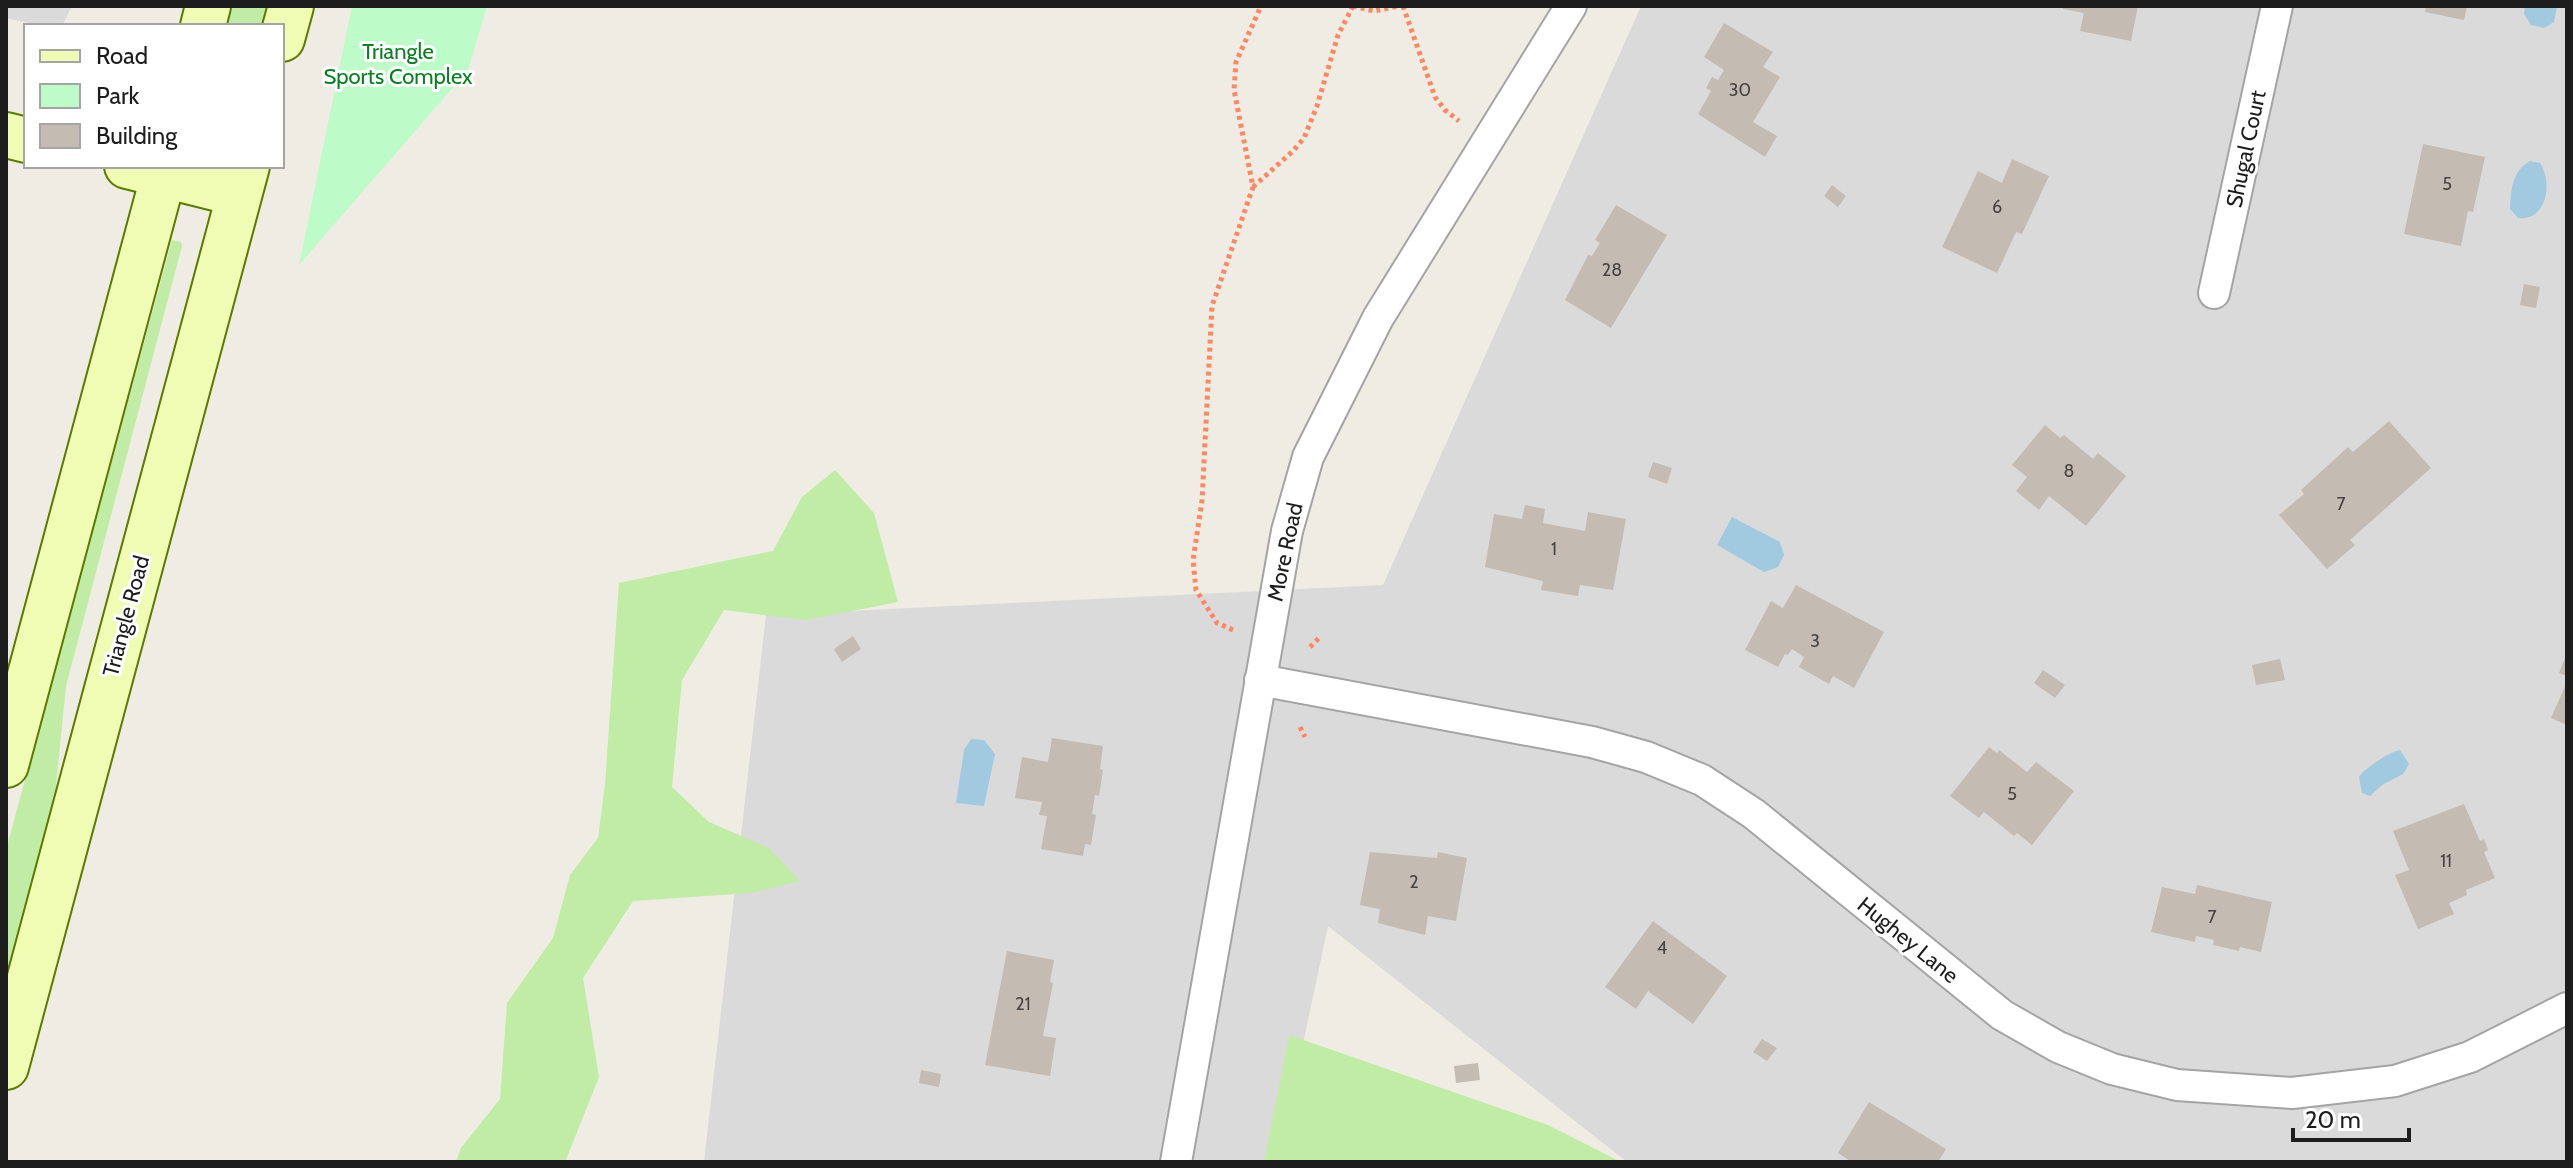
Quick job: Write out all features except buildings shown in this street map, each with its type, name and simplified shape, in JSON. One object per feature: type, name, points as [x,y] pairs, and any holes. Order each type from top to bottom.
[{"type":"street","points":[[284,32],[291,6]]},
{"type":"street","name":"More Road","points":[[1176,1162],[1287,531],[1308,457],[1378,318],[1571,6]]},
{"type":"street","name":"Shugal Court","points":[[2214,293],[2277,6]]},
{"type":"street","points":[[6,765],[152,169],[243,180]]},
{"type":"street","name":"Triangle Road","points":[[6,1067],[243,180]]},
{"type":"street","name":"Hughey Lane","points":[[1260,680],[1592,742],[1646,757],[1702,780],[1754,814],[2002,1015],[2058,1047],[2112,1069],[2177,1085],[2292,1093],[2395,1081],[2470,1057],[2567,1008]]},
{"type":"path","points":[[1253,187],[1234,90],[1236,62],[1261,6]]},
{"type":"path","points":[[1233,630],[1217,623],[1196,590],[1193,560],[1202,501],[1212,306],[1253,187],[1304,138],[1338,35],[1353,6],[1374,11],[1401,6],[1435,97],[1459,121]]},
{"type":"path","points":[[1310,647],[1320,637]]},
{"type":"path","points":[[1300,727],[1305,737]]},
{"type":"shaded area","points":[[6,6],[72,6],[63,24],[34,24],[6,18]]},
{"type":"shaded area","points":[[1641,6],[2567,6],[2567,1162],[1627,1162],[1328,926],[1278,1162],[704,1162],[766,615],[1383,585]]},
{"type":"green space","points":[[232,6],[267,6],[262,24],[227,24]]},
{"type":"green space","name":"Triangle Sports Complex","points":[[352,6],[487,6],[468,70],[299,265]]},
{"type":"green space","points":[[172,240],[181,242],[182,246],[66,686],[55,796],[6,980],[6,850]]},
{"type":"green space","points":[[835,470],[874,513],[898,602],[806,620],[724,610],[682,680],[672,787],[709,822],[769,848],[800,881],[751,893],[633,901],[583,978],[599,1077],[565,1162],[456,1162],[461,1148],[500,1099],[507,1003],[553,938],[570,875],[598,838],[605,784],[619,583],[773,551],[802,497]]},
{"type":"green space","points":[[1289,1035],[1548,1125],[1621,1162],[1264,1162]]},
{"type":"water","points":[[2525,6],[2557,6],[2554,22],[2544,28],[2531,25],[2524,14]]},
{"type":"water","points":[[2530,161],[2540,163],[2544,171],[2545,199],[2536,213],[2518,218],[2510,209],[2512,188],[2519,170]]},
{"type":"water","points":[[1732,517],[1780,542],[1784,555],[1778,567],[1764,572],[1717,545]]},
{"type":"water","points":[[971,739],[984,740],[995,754],[984,806],[956,803],[964,750]]},
{"type":"water","points":[[2400,750],[2409,764],[2403,774],[2382,785],[2370,796],[2362,793],[2359,777],[2362,773]]}]
